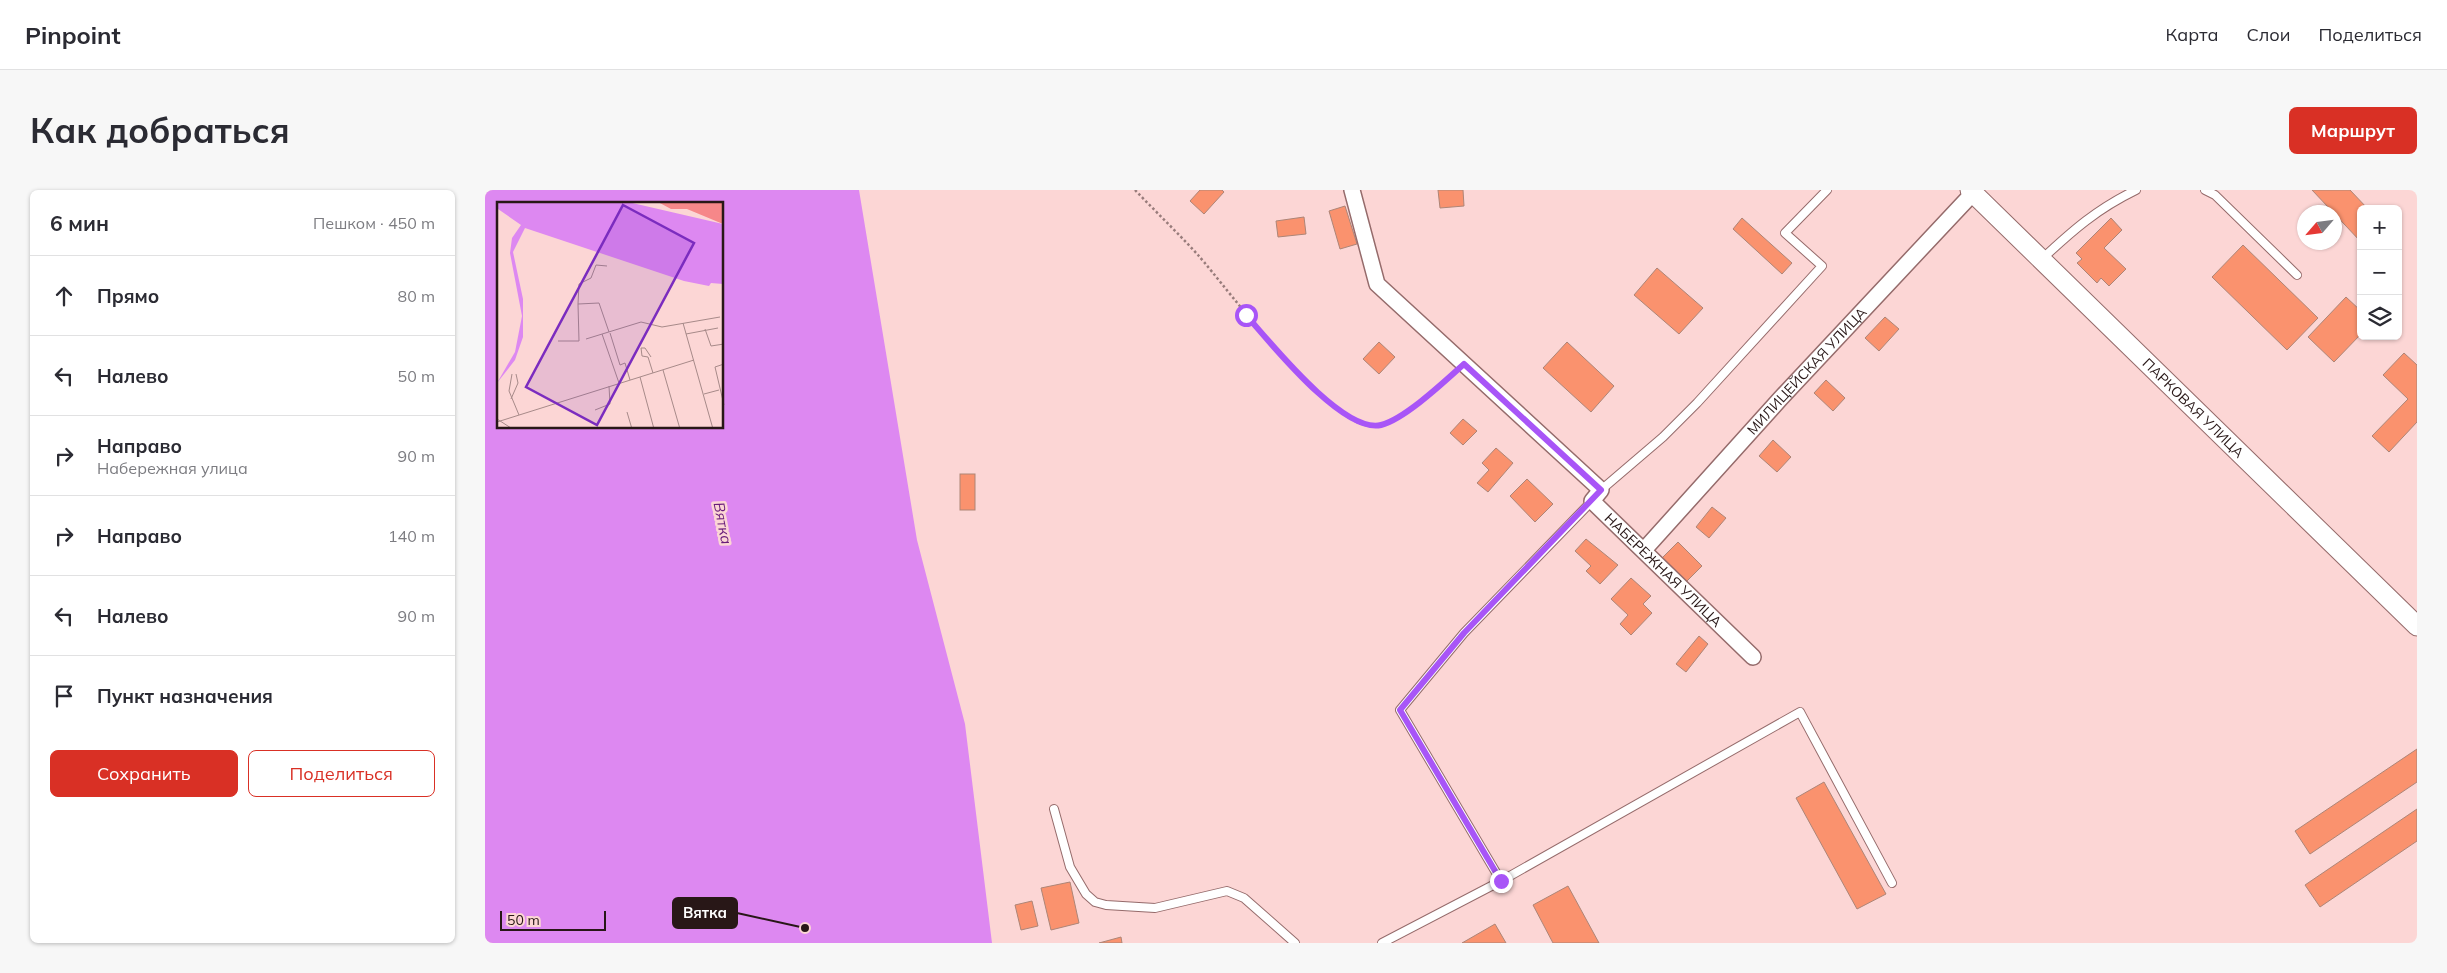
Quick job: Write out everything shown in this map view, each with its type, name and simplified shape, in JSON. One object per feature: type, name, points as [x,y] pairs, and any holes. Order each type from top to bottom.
[{"type":"street","name":"НАБЕРЕЖНАЯ УЛИЦА","points":[[1353,190],[1377,284],[1464,364],[1596,495],[1643,550],[1753,657]]},
{"type":"street","name":"ПАРКОВАЯ УЛИЦА","points":[[1971,192],[2417,626]]},
{"type":"street","name":"МИЛИЦЕЙСКАЯ УЛИЦА","points":[[1643,550],[1971,192]]},
{"type":"lane","points":[[1501,881],[1400,710],[1464,633],[1596,495],[1663,437],[1697,403],[1822,266],[1785,233],[1827,190]]},
{"type":"lane","points":[[2041,260],[2078,224],[2107,204],[2136,190]]},
{"type":"lane","points":[[2205,190],[2215,195],[2297,275]]},
{"type":"lane","points":[[1382,943],[1501,881],[1800,712],[1892,883]]},
{"type":"lane","points":[[1055,809],[1070,867],[1086,894],[1095,902],[1106,905],[1155,908],[1227,891],[1244,898],[1295,943]]},
{"type":"path","points":[[1135,190],[1199,256],[1246,315],[1294,369],[1342,414],[1371,427],[1384,424],[1405,412],[1464,364]]},
{"type":"water","points":[[485,190],[859,190],[917,540],[965,724],[992,943],[485,943]]},
{"type":"building","points":[[1200,190],[1222,190],[1224,192],[1204,214],[1190,201]]},
{"type":"building","points":[[1438,190],[1463,190],[1464,206],[1440,208]]},
{"type":"building","points":[[2312,190],[2350,190],[2364,205],[2357,205],[2357,238],[2342,222],[2342,205],[2326,205]]},
{"type":"building","points":[[1345,206],[1357,244],[1340,249],[1329,211]]},
{"type":"building","points":[[1304,217],[1306,234],[1278,237],[1276,221]]},
{"type":"building","points":[[1742,218],[1792,263],[1782,274],[1733,229]]},
{"type":"building","points":[[2111,218],[2122,230],[2104,248],[2126,269],[2109,286],[2101,278],[2097,283],[2077,263],[2082,259],[2076,253]]},
{"type":"building","points":[[2243,245],[2318,318],[2287,350],[2212,277]]},
{"type":"building","points":[[1657,268],[1703,308],[1679,334],[1634,295]]},
{"type":"building","points":[[2346,297],[2357,307],[2357,338],[2334,362],[2308,337]]},
{"type":"building","points":[[1885,317],[1899,329],[1879,351],[1865,338]]},
{"type":"building","points":[[1379,342],[1395,357],[1379,374],[1363,359]]},
{"type":"building","points":[[1567,342],[1614,386],[1591,412],[1543,368]]},
{"type":"building","points":[[2404,353],[2417,365],[2417,422],[2389,452],[2372,436],[2408,399],[2383,375]]},
{"type":"building","points":[[1826,380],[1845,398],[1833,411],[1814,393]]},
{"type":"building","points":[[1463,419],[1477,431],[1463,445],[1450,433]]},
{"type":"building","points":[[1773,440],[1791,457],[1777,472],[1759,456]]},
{"type":"building","points":[[1496,448],[1513,463],[1488,492],[1477,483],[1489,470],[1482,463]]},
{"type":"building","points":[[960,474],[975,474],[975,510],[960,510]]},
{"type":"building","points":[[1527,479],[1553,504],[1535,522],[1510,496]]},
{"type":"building","points":[[1712,507],[1726,518],[1709,538],[1696,527]]},
{"type":"building","points":[[1586,539],[1618,565],[1600,584],[1586,571],[1591,566],[1575,551]]},
{"type":"building","points":[[1678,542],[1702,566],[1686,582],[1662,558]]},
{"type":"building","points":[[1631,578],[1651,596],[1643,604],[1652,613],[1631,635],[1620,624],[1628,615],[1611,599]]},
{"type":"building","points":[[1699,636],[1708,644],[1686,672],[1676,664]]},
{"type":"building","points":[[2417,749],[2417,782],[2310,854],[2295,831]]},
{"type":"building","points":[[1824,782],[1886,894],[1857,909],[1796,798]]},
{"type":"building","points":[[2417,809],[2417,841],[2320,907],[2305,885]]},
{"type":"building","points":[[1070,882],[1079,923],[1051,930],[1041,888]]},
{"type":"building","points":[[1568,886],[1599,943],[1553,943],[1533,905]]},
{"type":"building","points":[[1032,901],[1038,926],[1021,930],[1015,905]]},
{"type":"building","points":[[1495,924],[1506,943],[1462,943]]},
{"type":"building","points":[[1121,937],[1122,943],[1099,943]]},
{"type":"place","name":"Вятка","points":[[805,928]]},
{"type":"route","points":[[1246,315],[1294,369],[1342,414],[1371,427],[1384,424],[1405,412],[1464,364],[1601,490],[1464,633],[1400,710],[1501,881]]}]
